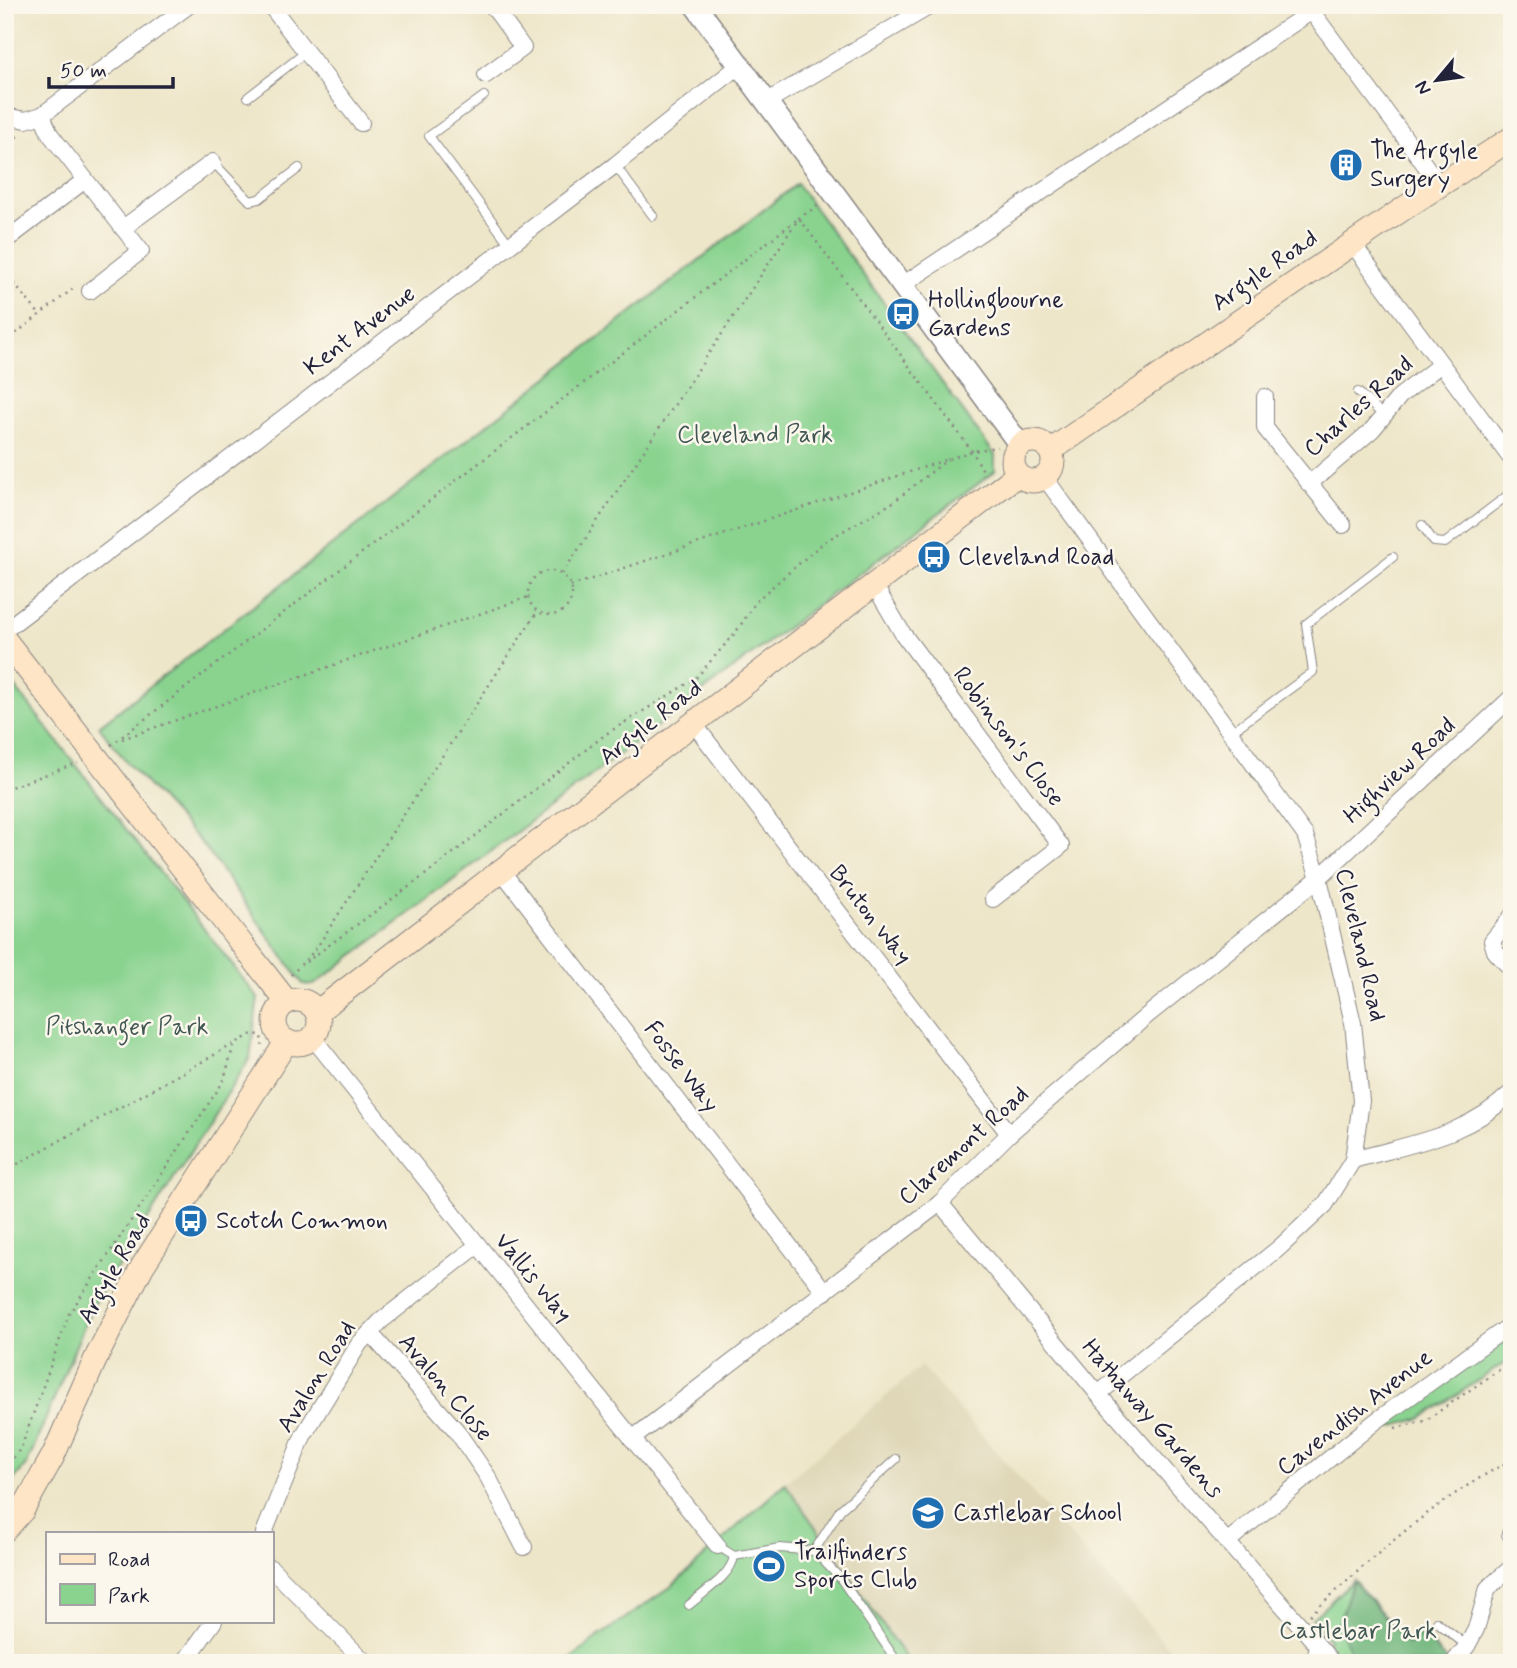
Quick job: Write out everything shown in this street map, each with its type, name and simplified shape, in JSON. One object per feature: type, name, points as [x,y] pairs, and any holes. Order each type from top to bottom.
[{"type":"main road","name":"Argyle Road","points":[[1050,451],[1439,184],[1512,138]]},
{"type":"main road","points":[[1017,441],[1036,442],[1050,451],[1053,463],[1045,478],[1034,482],[1017,475],[1012,459],[1017,441]]},
{"type":"main road","name":"Argyle Road","points":[[317,1012],[1017,475]]},
{"type":"main road","points":[[5,640],[287,1002]]},
{"type":"main road","points":[[304,1001],[317,1012],[319,1027],[313,1038],[301,1044],[276,1044],[278,1033],[275,1020],[287,1002],[304,1001]]},
{"type":"main road","name":"Argyle Road","points":[[5,1530],[22,1511],[53,1456],[96,1358],[142,1267],[276,1044]]},
{"type":"street","points":[[5,116],[26,120],[42,115],[189,5]]},
{"type":"street","points":[[270,5],[361,123]]},
{"type":"street","points":[[695,5],[1017,441]]},
{"type":"street","points":[[766,102],[932,5]]},
{"type":"street","points":[[486,75],[523,48],[494,6]]},
{"type":"street","points":[[901,286],[1309,8],[1439,184]]},
{"type":"street","name":"Kent Avenue","points":[[5,630],[615,165],[740,65]]},
{"type":"street","points":[[42,115],[50,134],[141,251],[90,291]]},
{"type":"street","points":[[123,228],[213,162]]},
{"type":"street","points":[[5,242],[85,180]]},
{"type":"street","points":[[1352,243],[1441,364],[1509,450]]},
{"type":"street","name":"Charles Road","points":[[1309,484],[1384,416],[1400,397],[1441,364]]},
{"type":"street","name":"Charles Road","points":[[1265,397],[1265,428],[1343,526]]},
{"type":"street","name":"Cleveland Road","points":[[1045,478],[1305,835],[1320,878],[1353,1023],[1361,1101],[1353,1160],[1325,1205],[1279,1248],[1098,1394]]},
{"type":"street","name":"Robinson's Close","points":[[873,583],[903,634],[1061,846],[993,899]]},
{"type":"street","name":"Highview Road","points":[[1320,878],[1512,697]]},
{"type":"street","name":"Bruton Way","points":[[694,724],[1009,1134]]},
{"type":"street","name":"Fosse Way","points":[[502,870],[825,1292]]},
{"type":"street","name":"Claremont Road","points":[[632,1439],[940,1203],[1009,1134],[1149,1014],[1320,878]]},
{"type":"street","points":[[1512,916],[1492,941],[1495,951],[1512,970]]},
{"type":"street","name":"Vallis Way","points":[[313,1038],[718,1546]]},
{"type":"street","points":[[1353,1160],[1462,1130],[1485,1116],[1512,1092]]},
{"type":"street","name":"Hathaway Gardens","points":[[940,1203],[1098,1394],[1333,1663]]},
{"type":"street","name":"Avalon Road","points":[[264,1532],[303,1436],[369,1333],[478,1245]]},
{"type":"street","name":"Cavendish Avenue","points":[[1228,1541],[1376,1421],[1512,1324]]},
{"type":"street","name":"Avalon Close","points":[[369,1333],[456,1430],[488,1477],[524,1547]]},
{"type":"street","points":[[1453,1663],[1476,1629],[1488,1588],[1512,1567]]},
{"type":"street","points":[[273,1570],[366,1663]]},
{"type":"street","points":[[184,1663],[213,1622]]},
{"type":"lane","points":[[248,97],[306,52]]},
{"type":"lane","points":[[484,96],[429,136],[510,245]]},
{"type":"lane","points":[[213,162],[250,201],[259,199],[299,168]]},
{"type":"lane","points":[[615,165],[653,216]]},
{"type":"lane","points":[[1358,392],[1384,416]]},
{"type":"lane","points":[[1422,525],[1434,542],[1445,542],[1512,492]]},
{"type":"lane","points":[[1231,732],[1313,672],[1306,624],[1394,557]]},
{"type":"lane","points":[[814,1551],[840,1510],[896,1460]]},
{"type":"lane","points":[[718,1546],[734,1556],[780,1548],[814,1551],[841,1578],[898,1663]]},
{"type":"lane","points":[[689,1605],[724,1574],[733,1564],[734,1556]]},
{"type":"lane","points":[[1437,1622],[1467,1646]]},
{"type":"lane","points":[[1308,1663],[1316,1644]]},
{"type":"path","points":[[109,747],[799,218],[836,194]]},
{"type":"path","points":[[799,218],[972,451],[996,491]]},
{"type":"path","points":[[562,574],[799,218]]},
{"type":"path","points":[[5,272],[40,315]]},
{"type":"path","points":[[5,342],[83,282],[90,291]]},
{"type":"path","points":[[571,586],[972,451],[1017,441]]},
{"type":"path","points":[[288,977],[425,875],[595,741],[647,706],[695,679],[736,632],[757,600],[824,542],[892,503],[948,459]]},
{"type":"path","points":[[550,571],[562,574],[571,586],[571,599],[565,610],[549,615],[537,612],[528,597],[530,584],[537,575],[550,571]]},
{"type":"path","points":[[119,740],[528,597]]},
{"type":"path","points":[[306,962],[537,612]]},
{"type":"path","points":[[5,789],[71,768]]},
{"type":"path","points":[[5,1171],[252,1034],[261,1035],[260,1044],[276,1044]]},
{"type":"path","points":[[5,1469],[21,1448],[69,1314],[223,1082],[234,1045]]},
{"type":"path","points":[[1376,1421],[1390,1428],[1425,1421],[1512,1361]]},
{"type":"path","points":[[1299,1624],[1408,1525],[1483,1474],[1512,1460]]},
{"type":"shaded area","name":"Castlebar School","points":[[921,1366],[1182,1663],[909,1663],[785,1483]]},
{"type":"green space","name":"Cleveland Park","points":[[797,184],[995,455],[995,471],[314,985],[303,984],[204,846],[128,764],[99,726]]},
{"type":"green space","name":"Pitshanger Park","points":[[5,674],[258,998],[250,1058],[91,1309],[27,1464],[5,1490]]},
{"type":"green space","points":[[1512,1334],[1512,1358],[1422,1418],[1391,1427],[1386,1424]]},
{"type":"green space","name":"Trailfinders Sports Club","points":[[785,1483],[909,1663],[566,1663],[598,1637],[672,1586]]},
{"type":"green space","name":"Castlebar Park","points":[[1353,1580],[1408,1644],[1421,1633],[1449,1663],[1318,1663],[1329,1640],[1312,1619]]},
{"type":"green space","name":"Castlebar Park","points":[[1353,1580],[1408,1644],[1421,1633],[1449,1663],[1368,1663],[1352,1656],[1338,1626]]},
{"type":"place","name":"The Argyle Surgery","points":[[1346,165]]},
{"type":"place","name":"Hollingbourne Gardens","points":[[903,314]]},
{"type":"place","name":"Cleveland Road","points":[[934,557]]},
{"type":"place","name":"Scotch Common","points":[[191,1221]]},
{"type":"place","name":"Castlebar School","points":[[928,1513]]},
{"type":"place","name":"Trailfinders Sports Club","points":[[769,1566]]}]
